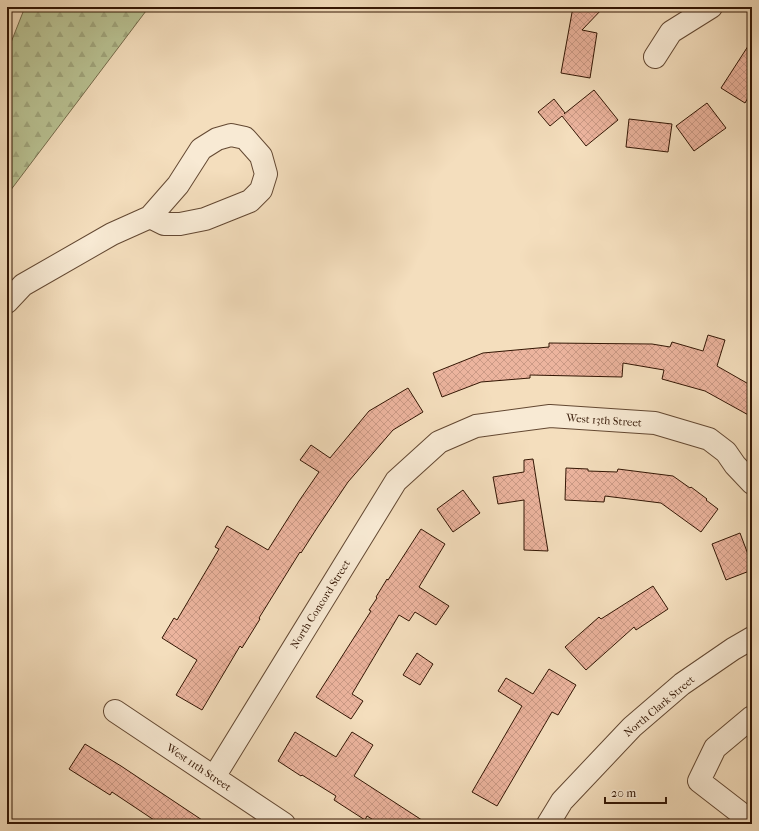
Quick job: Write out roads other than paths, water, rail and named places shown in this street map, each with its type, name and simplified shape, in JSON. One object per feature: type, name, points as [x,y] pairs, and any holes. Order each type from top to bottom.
[{"type":"street","points":[[655,58],[671,32],[711,7]]},
{"type":"street","points":[[7,302],[23,285],[112,234],[150,217],[178,185],[201,149],[217,139],[231,135],[245,138],[261,156],[266,174],[261,190],[250,201],[205,219],[180,224],[164,224],[150,217]]},
{"type":"street","name":"West 13th Street","points":[[439,442],[476,426],[550,416],[655,423],[709,439],[726,452],[752,483]]},
{"type":"street","name":"North Concord Street","points":[[214,777],[396,481],[439,442]]},
{"type":"street","name":"North Clark Street","points":[[548,824],[562,801],[632,727],[682,684],[752,638]]},
{"type":"street","name":"West 11th Street","points":[[115,710],[284,824]]},
{"type":"street","points":[[752,717],[715,748],[700,780],[752,822]]}]
